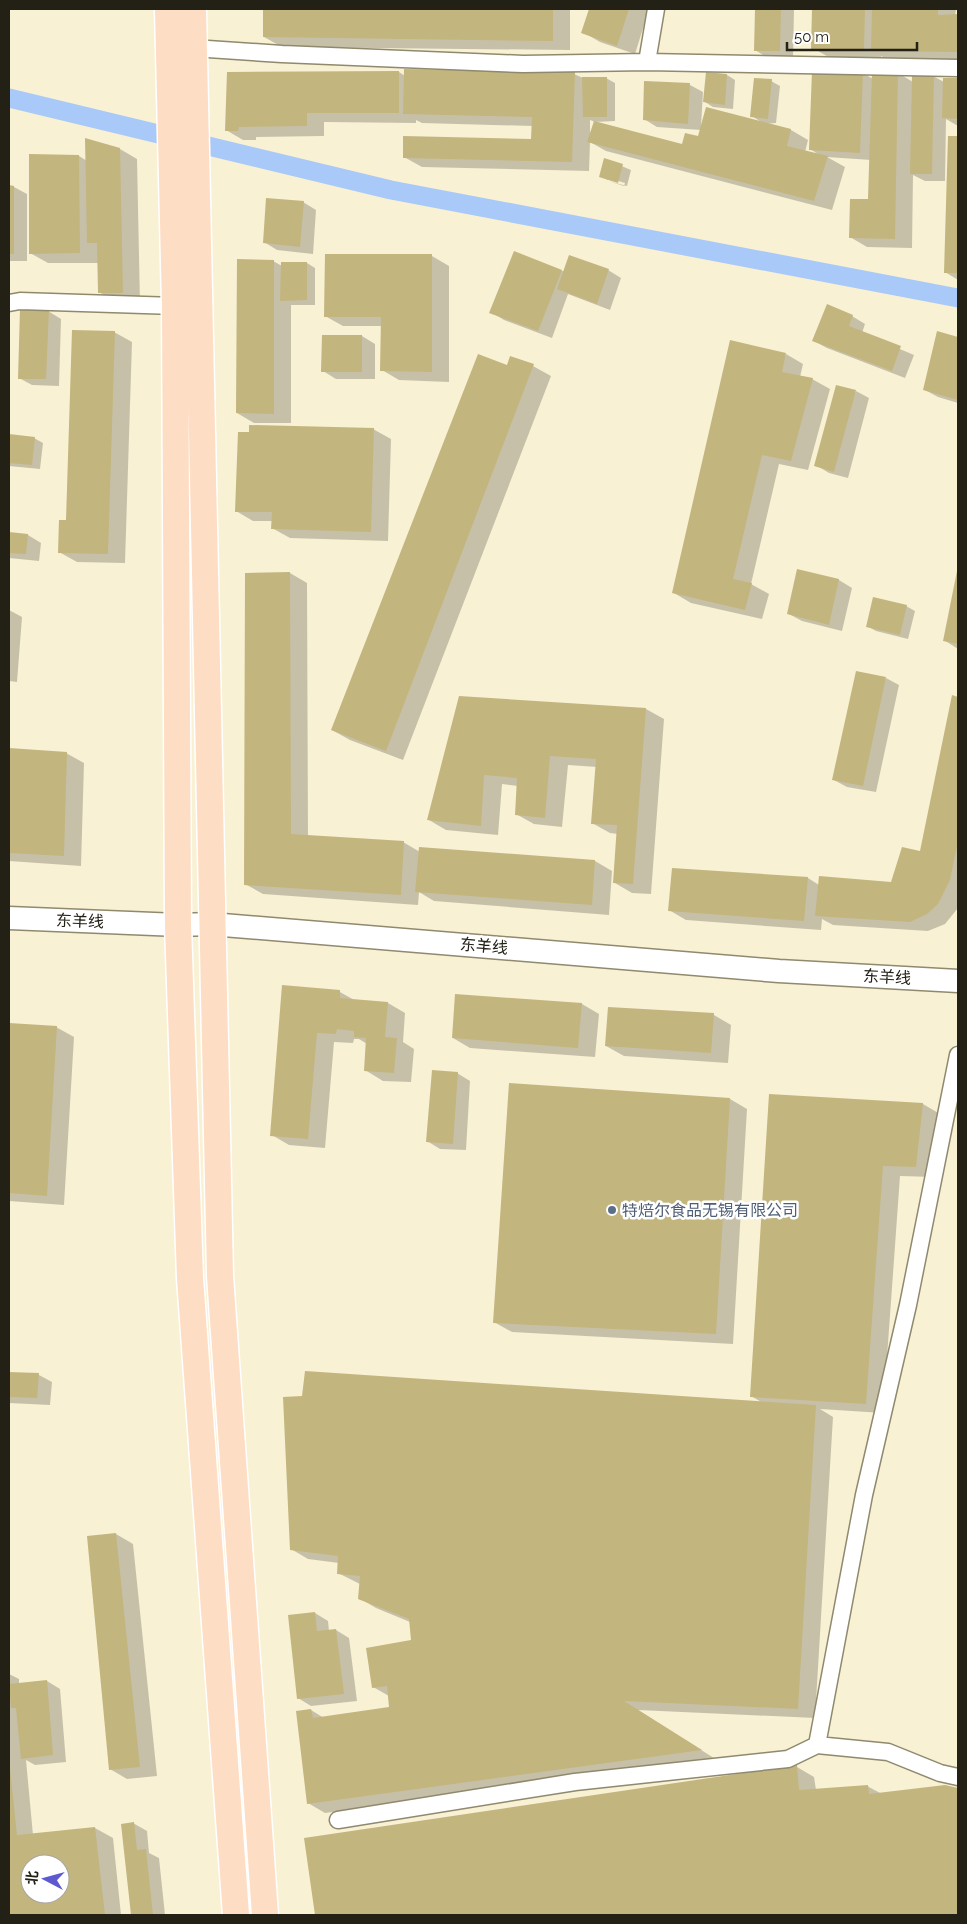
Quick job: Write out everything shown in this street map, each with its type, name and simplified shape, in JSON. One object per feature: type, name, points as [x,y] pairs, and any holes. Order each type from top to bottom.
[{"type":"main road","points":[[168,9],[170,170],[175,306],[178,925],[190,1278],[236,1915]]},
{"type":"main road","points":[[193,9],[220,1276],[265,1915]]},
{"type":"main road","name":"东羊线","points":[[9,918],[178,925],[211,924],[779,971],[958,981]]},
{"type":"street","points":[[647,62],[656,9]]},
{"type":"street","points":[[193,48],[282,54],[523,64],[647,62],[958,68]]},
{"type":"street","points":[[9,304],[20,301],[175,306]]},
{"type":"street","points":[[817,1745],[864,1495],[908,1305],[958,1055]]},
{"type":"street","points":[[338,1820],[575,1782],[788,1759],[817,1745],[888,1752],[958,1777]]},
{"type":"building","points":[[263,9],[553,9],[553,41],[263,37]]},
{"type":"building","points":[[589,9],[629,9],[617,46],[581,33]]},
{"type":"building","points":[[755,9],[781,9],[780,51],[754,51]]},
{"type":"building","points":[[812,9],[865,9],[864,49],[811,49]]},
{"type":"building","points":[[872,9],[938,9],[938,15],[958,14],[958,52],[871,51]]},
{"type":"building","points":[[404,69],[575,72],[572,162],[403,158],[403,136],[531,139],[532,117],[403,114]]},
{"type":"building","points":[[399,71],[399,113],[307,113],[307,126],[239,127],[238,131],[225,131],[227,72]]},
{"type":"building","points":[[812,71],[863,72],[860,153],[809,150]]},
{"type":"building","points":[[872,71],[898,71],[895,239],[849,238],[850,199],[868,199]]},
{"type":"building","points":[[706,72],[727,74],[725,105],[703,102]]},
{"type":"building","points":[[934,74],[932,174],[910,174],[912,75]]},
{"type":"building","points":[[582,77],[607,77],[607,117],[583,117]]},
{"type":"building","points":[[754,78],[772,79],[768,119],[750,117]]},
{"type":"building","points":[[943,78],[958,78],[958,119],[942,118]]},
{"type":"building","points":[[644,81],[690,83],[688,124],[643,120]]},
{"type":"building","points":[[706,107],[791,129],[787,146],[828,156],[814,201],[587,142],[594,121],[682,144],[685,133],[698,136]]},
{"type":"building","points":[[948,136],[958,136],[958,273],[944,273]]},
{"type":"building","points":[[85,138],[120,148],[123,293],[98,293],[97,243],[87,243]]},
{"type":"building","points":[[29,154],[79,155],[80,253],[29,254]]},
{"type":"building","points":[[604,158],[623,164],[618,183],[599,177]]},
{"type":"building","points":[[9,185],[14,186],[14,254],[9,254]]},
{"type":"building","points":[[266,198],[304,201],[300,247],[263,243]]},
{"type":"building","points":[[514,251],[562,270],[538,331],[489,313]]},
{"type":"building","points":[[325,254],[432,254],[432,372],[380,371],[381,317],[324,317]]},
{"type":"building","points":[[569,255],[609,269],[597,304],[557,289]]},
{"type":"building","points":[[237,259],[274,260],[274,414],[236,413]]},
{"type":"building","points":[[281,262],[307,262],[307,300],[280,301]]},
{"type":"building","points":[[827,304],[853,315],[849,326],[901,346],[892,371],[812,341]]},
{"type":"building","points":[[20,309],[49,310],[46,379],[18,379]]},
{"type":"building","points":[[72,330],[115,331],[108,554],[58,553],[59,520],[66,520]]},
{"type":"building","points":[[937,331],[958,337],[958,400],[923,390]]},
{"type":"building","points":[[322,335],[362,335],[362,372],[321,372]]},
{"type":"building","points":[[730,340],[786,353],[782,372],[813,378],[791,461],[762,455],[733,579],[752,583],[745,610],[672,593]]},
{"type":"building","points":[[478,354],[507,365],[510,356],[534,364],[386,751],[331,730]]},
{"type":"building","points":[[836,385],[856,390],[834,472],[814,466]]},
{"type":"building","points":[[249,425],[374,428],[371,532],[271,529],[272,512],[235,512],[238,432],[249,432]]},
{"type":"building","points":[[9,434],[35,437],[32,465],[9,463]]},
{"type":"building","points":[[9,532],[28,534],[26,554],[9,553]]},
{"type":"building","points":[[797,569],[839,579],[829,625],[787,614]]},
{"type":"building","points":[[958,571],[958,644],[943,641]]},
{"type":"building","points":[[290,572],[291,834],[404,841],[401,895],[244,885],[245,573]]},
{"type":"building","points":[[873,597],[907,605],[900,635],[866,627]]},
{"type":"building","points":[[856,671],[886,677],[863,786],[832,780]]},
{"type":"building","points":[[952,695],[958,697],[958,841],[950,880],[938,904],[927,914],[910,922],[815,916],[819,876],[891,882],[902,847],[920,851]]},
{"type":"building","points":[[459,696],[646,708],[633,884],[613,883],[617,825],[591,824],[596,759],[550,756],[545,818],[515,815],[517,778],[484,775],[481,826],[427,820]]},
{"type":"building","points":[[9,748],[67,752],[64,856],[9,853]]},
{"type":"building","points":[[419,847],[595,860],[592,905],[415,892]]},
{"type":"building","points":[[672,868],[808,877],[804,921],[668,911]]},
{"type":"building","points":[[282,985],[340,990],[340,998],[388,1002],[385,1037],[397,1038],[394,1073],[364,1071],[366,1038],[354,1037],[354,1031],[337,1029],[336,1034],[317,1033],[308,1139],[270,1136]]},
{"type":"building","points":[[455,994],[582,1003],[578,1048],[452,1038]]},
{"type":"building","points":[[608,1007],[714,1013],[711,1053],[605,1046]]},
{"type":"building","points":[[9,1023],[57,1026],[47,1196],[9,1193]]},
{"type":"building","points":[[432,1070],[458,1072],[453,1144],[426,1142]]},
{"type":"building","name":"特焙尔食品无锡有限公司","points":[[509,1083],[730,1098],[716,1334],[493,1323]]},
{"type":"building","points":[[769,1094],[923,1103],[916,1167],[883,1166],[866,1404],[750,1397]]},
{"type":"building","points":[[305,1371],[816,1405],[798,1709],[624,1701],[702,1750],[307,1804],[296,1711],[311,1709],[313,1718],[389,1707],[387,1686],[372,1688],[366,1648],[411,1640],[409,1619],[358,1599],[360,1576],[337,1574],[338,1556],[290,1550],[283,1397],[302,1396]]},
{"type":"building","points":[[9,1372],[39,1373],[37,1398],[9,1397]]},
{"type":"building","points":[[116,1533],[140,1767],[109,1770],[87,1536]]},
{"type":"building","points":[[315,1612],[317,1631],[336,1629],[344,1694],[297,1699],[288,1615]]},
{"type":"building","points":[[47,1680],[53,1755],[21,1759],[16,1708],[11,1708],[9,1684]]},
{"type":"building","points":[[9,1758],[17,1835],[95,1827],[105,1915],[9,1915]]},
{"type":"building","points":[[797,1765],[799,1790],[868,1785],[869,1794],[945,1785],[958,1788],[958,1915],[315,1915],[304,1838]]},
{"type":"building","points":[[134,1822],[137,1850],[146,1849],[153,1915],[131,1915],[121,1824]]},
{"type":"waterway","points":[[9,98],[391,190],[958,298]]},
{"type":"place","name":"特焙尔食品无锡有限公司","points":[[612,1210]]}]
